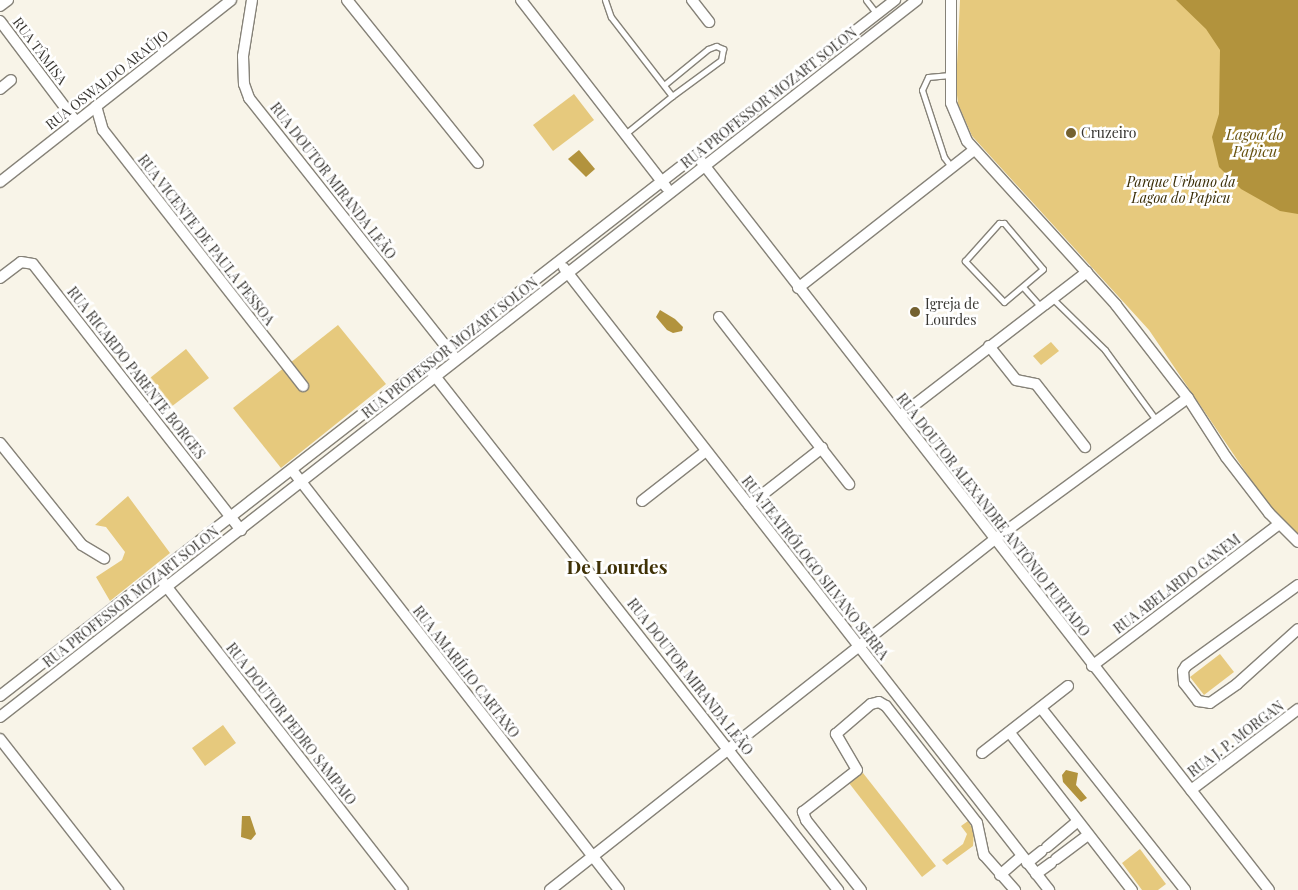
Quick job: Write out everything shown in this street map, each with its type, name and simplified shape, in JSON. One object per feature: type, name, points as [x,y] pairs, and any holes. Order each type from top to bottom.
[{"type":"street","points":[[0,6],[8,0]]},
{"type":"street","name":"RUA OSWALDO ARAÚJO","points":[[0,182],[230,0]]},
{"type":"street","name":"RUA DOUTOR MIRANDA LEÃO","points":[[252,0],[243,56],[244,84],[249,98],[456,360]]},
{"type":"street","points":[[347,0],[478,163]]},
{"type":"street","points":[[521,0],[669,192]]},
{"type":"street","points":[[692,0],[709,22]]},
{"type":"street","name":"RUA PROFESSOR MOZART SOLON","points":[[0,696],[158,576],[425,365],[895,0]]},
{"type":"street","name":"RUA PROFESSOR MOZART SOLON","points":[[0,717],[241,530],[669,192],[917,0]]},
{"type":"street","points":[[951,0],[950,75],[954,115],[974,150],[1087,272],[1188,398],[1226,457],[1279,524],[1298,542]]},
{"type":"street","name":"RUA TÂMISA","points":[[0,21],[76,122]]},
{"type":"street","points":[[0,89],[11,80]]},
{"type":"street","name":"RUA VICENTE DE PAULA PESSOA","points":[[96,106],[103,130],[302,386]]},
{"type":"street","points":[[798,288],[974,150]]},
{"type":"street","name":"RUA DOUTOR ALEXANDRE ANTÔNIO FURTADO","points":[[696,155],[1092,666],[1269,890]]},
{"type":"street","name":"RUA RICARDO PARENTE BORGES","points":[[0,278],[21,262],[33,264],[241,530]]},
{"type":"street","name":"RUA TEATRÓLOGO SILVANO SERRA","points":[[559,262],[1049,890]]},
{"type":"street","points":[[900,416],[1087,272]]},
{"type":"street","points":[[719,318],[849,484]]},
{"type":"street","points":[[989,346],[1016,380],[1036,384],[1085,447]]},
{"type":"street","name":"RUA DOUTOR MIRANDA LEÃO","points":[[425,365],[730,749],[838,890]]},
{"type":"street","points":[[550,890],[594,858],[995,539],[1188,398]]},
{"type":"street","points":[[0,443],[82,545],[104,558]]},
{"type":"street","points":[[749,505],[822,448]]},
{"type":"street","points":[[642,501],[706,451]]},
{"type":"street","name":"RUA AMARÍLIO CARTAXO","points":[[292,470],[619,890]]},
{"type":"street","name":"RUA ABELARDO GANEM","points":[[1092,666],[1279,524]]},
{"type":"street","name":"RUA DOUTOR PEDRO SAMPAIO","points":[[158,576],[403,890]]},
{"type":"street","points":[[1297,587],[1186,666],[1182,671],[1184,683],[1198,701],[1210,703],[1238,684],[1298,629]]},
{"type":"street","points":[[982,753],[1068,686]]},
{"type":"street","points":[[860,890],[803,813],[858,770],[836,734],[876,702],[886,706],[976,823],[984,855],[1015,890]]},
{"type":"street","points":[[1041,708],[1182,887],[1171,890]]},
{"type":"street","name":"RUA J. P. MORGAN","points":[[1191,790],[1298,709]]},
{"type":"street","points":[[1010,732],[1077,822],[1132,890]]},
{"type":"street","points":[[0,739],[118,890]]},
{"type":"street","points":[[1000,875],[1044,849],[1077,822]]},
{"type":"street","points":[[1036,874],[1088,836]]},
{"type":"lane","points":[[605,0],[611,17],[672,96]]},
{"type":"lane","points":[[866,0],[877,14]]},
{"type":"lane","points":[[625,134],[721,60],[723,49],[716,46],[708,49],[664,85]]},
{"type":"lane","points":[[950,75],[928,78],[922,90],[944,157],[952,168]]},
{"type":"lane","points":[[998,223],[1004,223],[1043,269],[1023,287],[1002,302],[966,261],[998,223]]},
{"type":"lane","points":[[1023,287],[1041,307]]},
{"type":"lane","points":[[1052,298],[1105,350],[1156,420]]},
{"type":"green space","name":"Parque Urbano da Lagoa do Papicu","points":[[960,0],[1298,0],[1298,534],[1266,502],[1149,330],[972,136],[958,104],[956,86]]},
{"type":"green space","points":[[574,94],[594,120],[553,151],[533,125]]},
{"type":"green space","points":[[338,325],[386,384],[281,468],[233,408]]},
{"type":"green space","points":[[1051,342],[1059,351],[1041,365],[1033,356]]},
{"type":"green space","points":[[186,349],[209,378],[167,410],[145,382]]},
{"type":"green space","points":[[128,496],[170,553],[110,601],[96,577],[122,560],[125,552],[106,527],[95,525]]},
{"type":"green space","points":[[1220,654],[1234,672],[1204,695],[1190,677]]},
{"type":"green space","points":[[223,725],[236,743],[205,766],[192,748]]},
{"type":"green space","points":[[863,773],[936,866],[922,877],[849,783]]},
{"type":"green space","points":[[968,821],[974,831],[973,846],[947,865],[942,860],[963,844],[967,834],[961,826]]},
{"type":"green space","points":[[1140,849],[1166,884],[1158,890],[1142,890],[1122,863]]},
{"type":"water","name":"Lagoa do Papicu","points":[[1176,0],[1298,0],[1298,214],[1280,211],[1241,189],[1219,167],[1212,137],[1219,114],[1220,50],[1206,29]]},
{"type":"water","points":[[579,150],[595,169],[586,177],[568,159]]},
{"type":"water","points":[[660,310],[675,319],[683,327],[682,331],[673,333],[667,330],[656,317]]},
{"type":"water","points":[[1066,770],[1078,773],[1076,785],[1087,798],[1081,802],[1063,782],[1062,775]]},
{"type":"water","points":[[242,816],[250,816],[256,834],[251,840],[241,837]]},
{"type":"place","name":"Cruzeiro","points":[[1071,133]]},
{"type":"place","name":"Igreja de Lourdes","points":[[915,312]]},
{"type":"district","name":"De Lourdes","points":[[617,567]]}]
